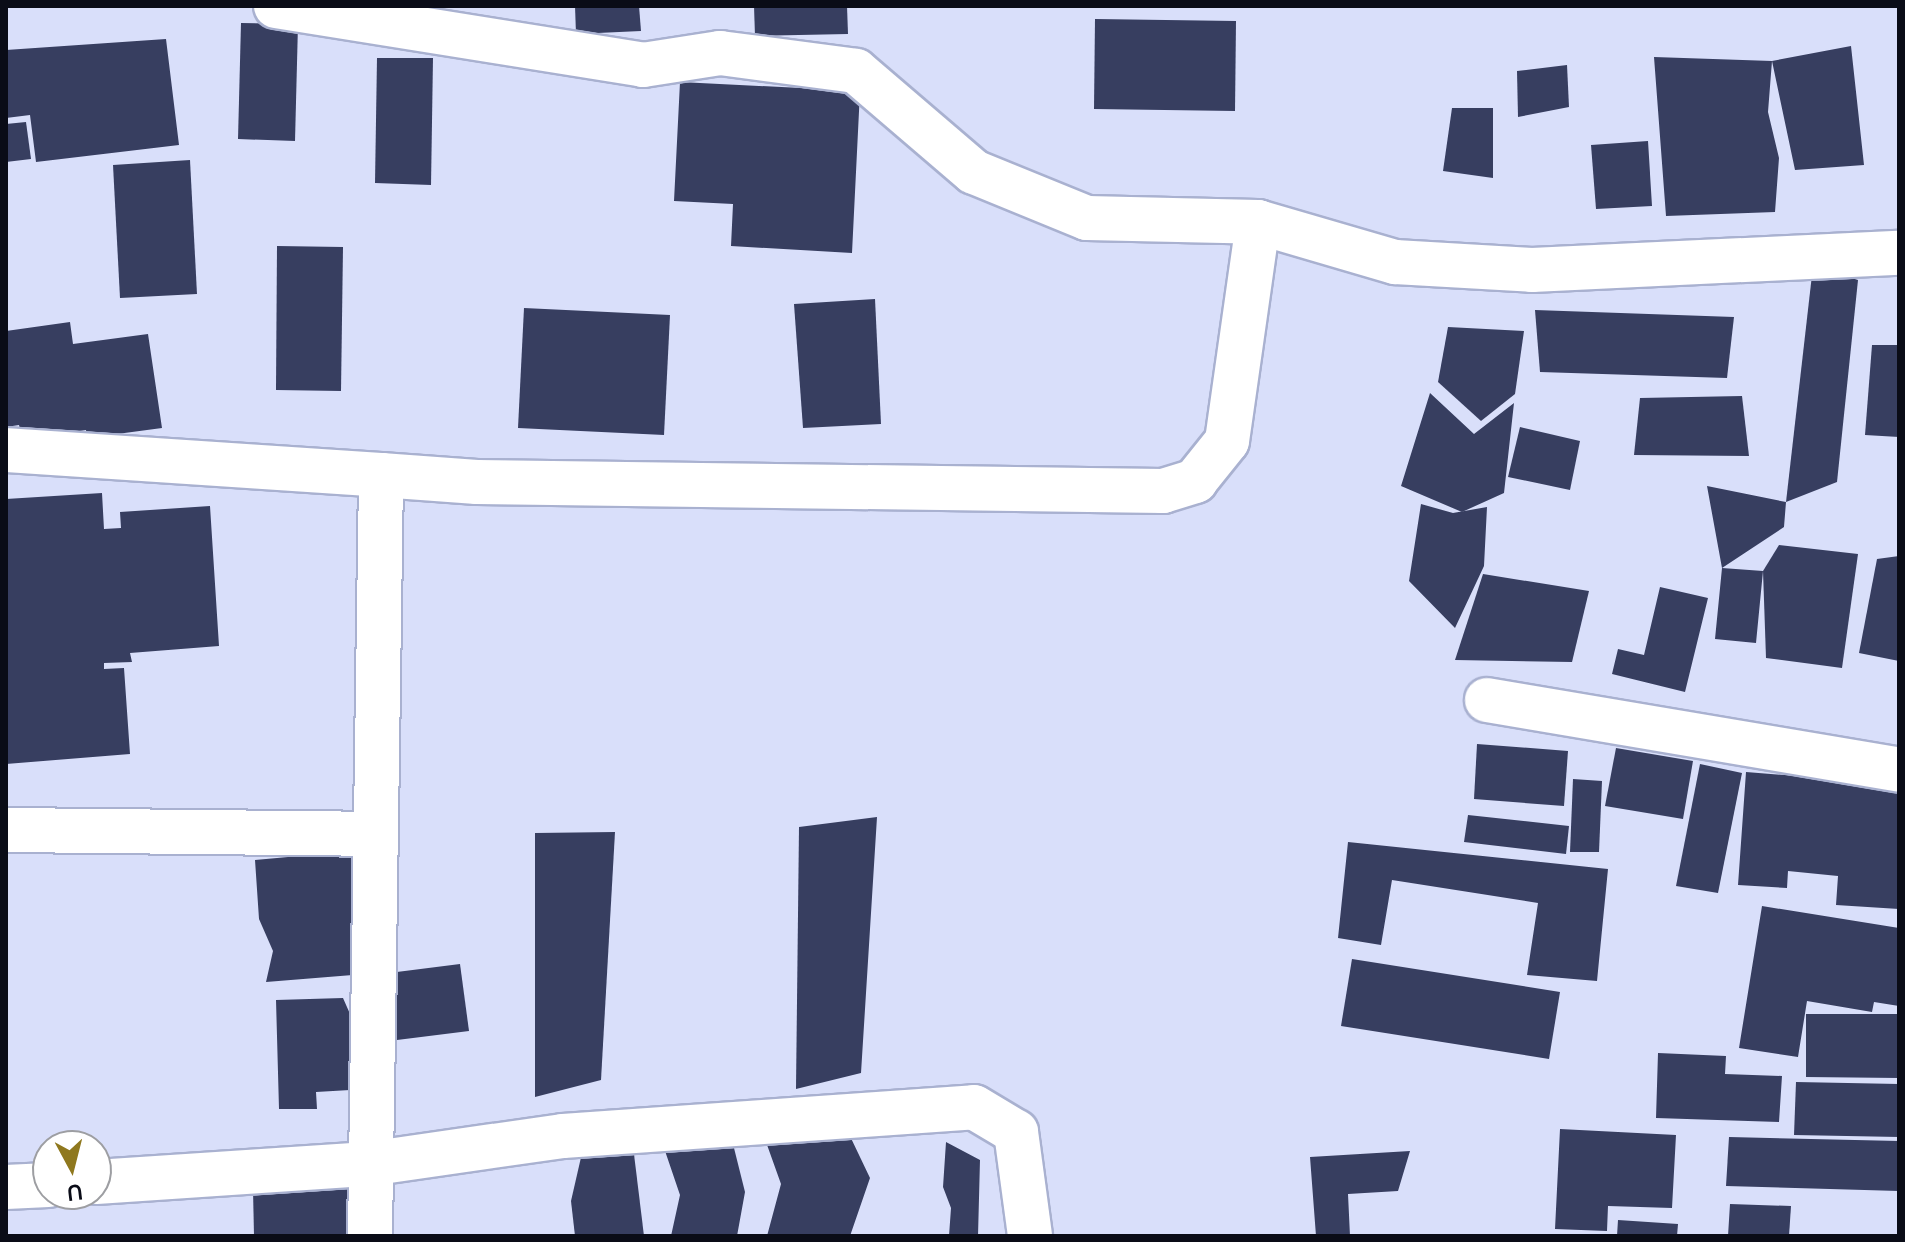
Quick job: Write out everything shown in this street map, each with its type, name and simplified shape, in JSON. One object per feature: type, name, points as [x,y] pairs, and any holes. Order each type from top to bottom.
[{"type":"street","points":[[276,6],[643,65],[720,53],[856,71],[974,172],[1087,218],[1258,222],[1395,262],[1532,270],[1899,253]]},
{"type":"street","points":[[6,450],[477,482],[1163,491],[1195,481],[1227,441],[1258,222]]},
{"type":"street","points":[[370,1236],[368,1164],[381,475]]},
{"type":"street","points":[[1487,700],[1899,770]]},
{"type":"street","points":[[6,830],[374,834]]},
{"type":"street","points":[[112,1181],[368,1164],[563,1136],[974,1107],[1016,1132],[1030,1236]]},
{"type":"street","points":[[6,1187],[32,1186]]},
{"type":"building","points":[[575,6],[639,6],[641,31],[576,34]]},
{"type":"building","points":[[754,6],[847,6],[848,34],[755,36]]},
{"type":"building","points":[[1095,19],[1236,21],[1235,111],[1094,109]]},
{"type":"building","points":[[241,23],[298,24],[295,141],[238,139]]},
{"type":"building","points":[[166,39],[179,145],[36,162],[30,115],[6,118],[6,50]]},
{"type":"building","points":[[1851,46],[1864,165],[1795,170],[1772,61]]},
{"type":"building","points":[[1654,57],[1772,61],[1768,112],[1779,158],[1775,212],[1666,216]]},
{"type":"building","points":[[377,58],[433,58],[431,185],[375,183]]},
{"type":"building","points":[[1567,65],[1569,107],[1518,117],[1517,71]]},
{"type":"building","points":[[680,82],[860,91],[852,253],[731,246],[733,204],[674,201]]},
{"type":"building","points":[[1452,108],[1493,108],[1493,178],[1443,171]]},
{"type":"building","points":[[26,122],[31,159],[6,162],[6,124]]},
{"type":"building","points":[[1648,141],[1652,206],[1596,209],[1591,145]]},
{"type":"building","points":[[190,160],[197,294],[120,298],[113,165]]},
{"type":"building","points":[[277,246],[343,247],[341,391],[276,390]]},
{"type":"building","points":[[1813,266],[1858,280],[1837,482],[1786,502]]},
{"type":"building","points":[[875,299],[881,424],[803,428],[794,304]]},
{"type":"building","points":[[524,308],[670,315],[664,435],[518,428]]},
{"type":"building","points":[[1535,310],[1734,317],[1727,378],[1540,372]]},
{"type":"building","points":[[70,322],[73,344],[148,334],[162,428],[87,438],[86,430],[22,439],[19,425],[6,427],[6,331]]},
{"type":"building","points":[[1448,327],[1524,331],[1515,394],[1481,421],[1438,382]]},
{"type":"building","points":[[1872,345],[1899,345],[1899,437],[1865,435]]},
{"type":"building","points":[[1430,393],[1474,434],[1514,403],[1504,493],[1462,512],[1401,486]]},
{"type":"building","points":[[1742,396],[1749,456],[1634,455],[1640,398]]},
{"type":"building","points":[[1520,427],[1580,441],[1570,490],[1508,477]]},
{"type":"building","points":[[1707,486],[1786,502],[1784,527],[1722,568]]},
{"type":"building","points":[[102,493],[104,529],[121,528],[120,512],[210,506],[219,646],[130,653],[132,662],[104,663],[104,669],[124,668],[130,754],[6,764],[6,499]]},
{"type":"building","points":[[1421,504],[1453,513],[1487,507],[1484,566],[1455,628],[1409,581]]},
{"type":"building","points":[[1779,545],[1858,554],[1842,668],[1766,658],[1763,571]]},
{"type":"building","points":[[1899,556],[1899,661],[1859,653],[1877,559]]},
{"type":"building","points":[[1722,568],[1763,571],[1756,643],[1715,639]]},
{"type":"building","points":[[1483,574],[1589,591],[1572,662],[1455,660]]},
{"type":"building","points":[[1660,587],[1708,598],[1685,692],[1612,674],[1618,649],[1644,655]]},
{"type":"building","points":[[1477,744],[1568,751],[1564,806],[1474,799]]},
{"type":"building","points":[[1616,748],[1693,761],[1683,819],[1605,806]]},
{"type":"building","points":[[1700,764],[1742,773],[1718,893],[1676,886]]},
{"type":"building","points":[[1746,772],[1899,784],[1899,909],[1836,905],[1838,876],[1788,871],[1787,888],[1738,885]]},
{"type":"building","points":[[1573,779],[1602,781],[1599,852],[1570,852]]},
{"type":"building","points":[[1468,815],[1569,826],[1566,854],[1464,842]]},
{"type":"building","points":[[877,817],[861,1073],[796,1089],[799,827]]},
{"type":"building","points":[[615,832],[601,1080],[535,1097],[535,833]]},
{"type":"building","points":[[1348,842],[1608,869],[1597,981],[1527,975],[1538,903],[1392,880],[1381,945],[1338,938]]},
{"type":"building","points":[[354,851],[365,974],[266,982],[273,951],[259,919],[255,860]]},
{"type":"building","points":[[1762,906],[1899,928],[1899,1006],[1874,1002],[1872,1012],[1807,1001],[1798,1057],[1739,1048]]},
{"type":"building","points":[[1352,959],[1560,992],[1549,1059],[1341,1026]]},
{"type":"building","points":[[460,964],[469,1031],[389,1041],[381,974]]},
{"type":"building","points":[[343,998],[354,1023],[358,1052],[349,1056],[350,1090],[316,1092],[317,1109],[279,1109],[276,1000]]},
{"type":"building","points":[[1806,1014],[1899,1014],[1899,1078],[1806,1077]]},
{"type":"building","points":[[1658,1053],[1726,1056],[1725,1074],[1782,1076],[1779,1122],[1656,1118]]},
{"type":"building","points":[[1796,1082],[1899,1084],[1899,1137],[1794,1135]]},
{"type":"building","points":[[1560,1129],[1676,1135],[1672,1208],[1608,1206],[1607,1231],[1555,1229]]},
{"type":"building","points":[[849,1134],[870,1178],[850,1236],[767,1236],[781,1184],[766,1142]]},
{"type":"building","points":[[731,1136],[745,1192],[737,1236],[671,1236],[680,1195],[663,1145]]},
{"type":"building","points":[[1729,1137],[1899,1141],[1899,1191],[1726,1186]]},
{"type":"building","points":[[946,1142],[980,1160],[978,1236],[949,1236],[951,1208],[943,1187]]},
{"type":"building","points":[[633,1146],[644,1236],[575,1236],[571,1201],[582,1153]]},
{"type":"building","points":[[1410,1151],[1398,1191],[1348,1194],[1350,1236],[1316,1236],[1310,1157]]},
{"type":"building","points":[[348,1184],[347,1236],[254,1236],[253,1189]]},
{"type":"building","points":[[1730,1204],[1791,1206],[1789,1236],[1728,1236]]},
{"type":"building","points":[[1618,1220],[1678,1224],[1677,1236],[1617,1236]]}]
